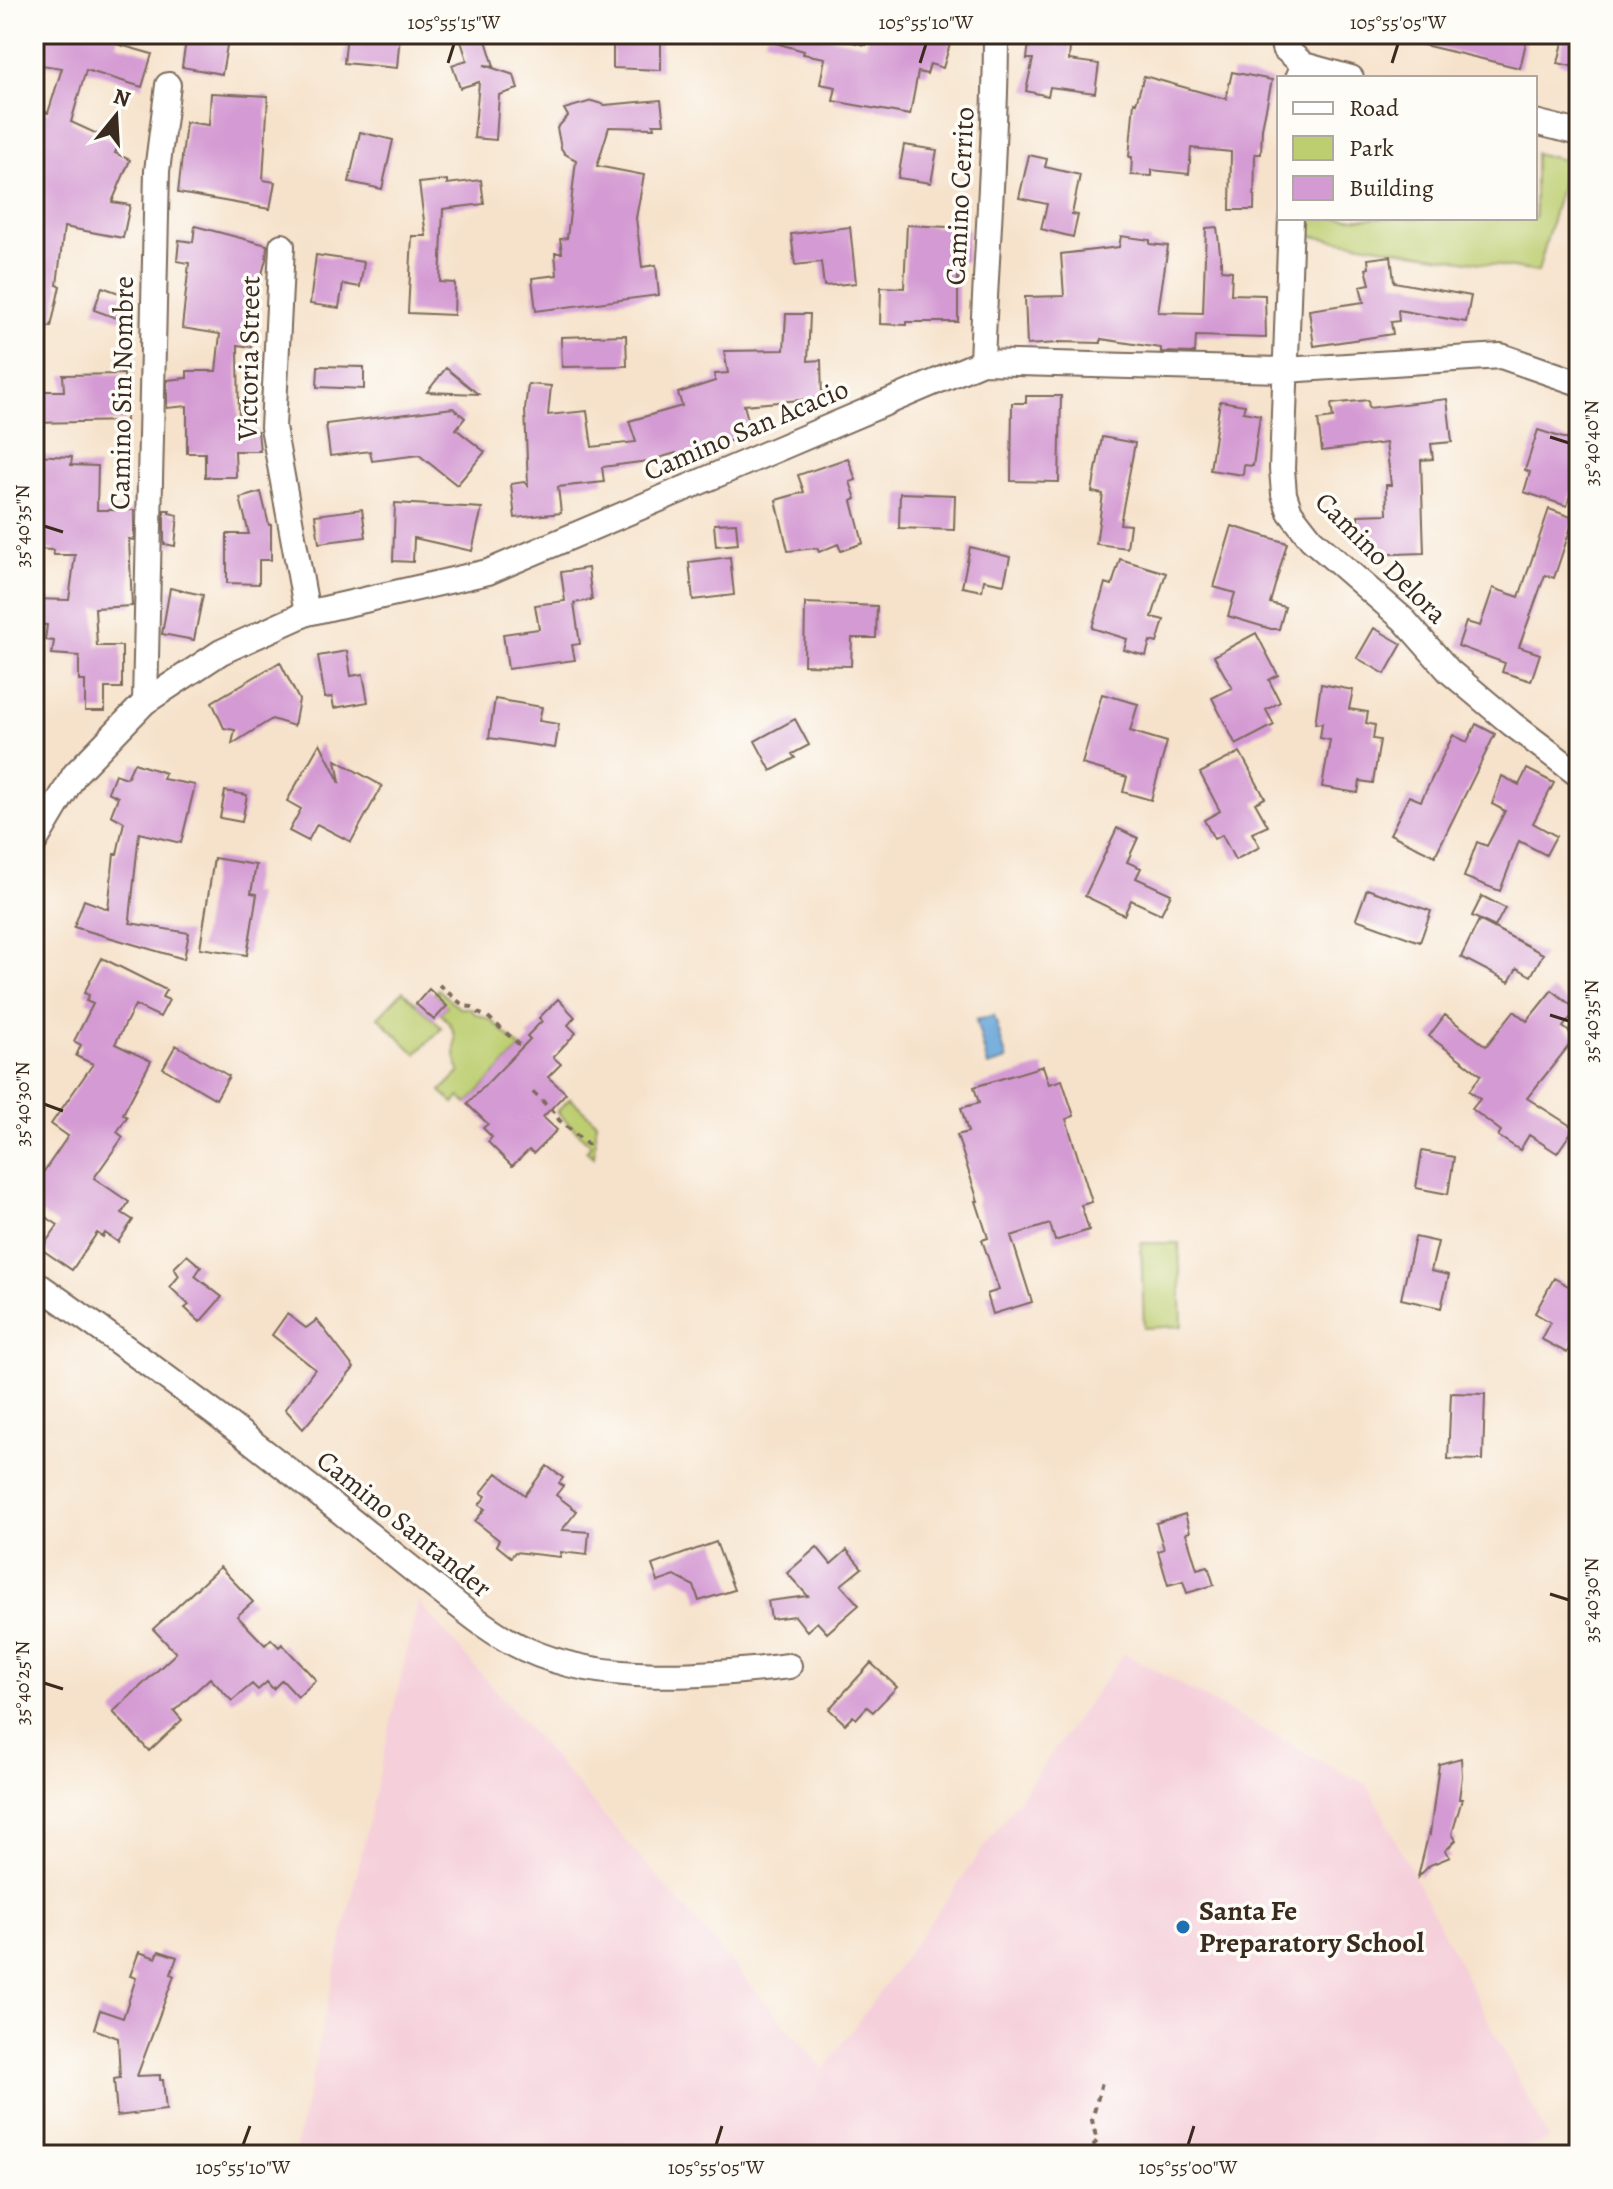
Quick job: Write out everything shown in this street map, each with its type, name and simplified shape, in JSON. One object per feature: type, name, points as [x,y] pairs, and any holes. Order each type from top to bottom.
[{"type":"street","name":"Camino Cerrito","points":[[982,362],[996,111],[996,34]]},
{"type":"street","points":[[1282,34],[1284,48],[1301,72],[1334,76]]},
{"type":"street","name":"Camino Sin Nombre","points":[[145,702],[157,171],[168,85]]},
{"type":"street","points":[[1537,122],[1579,133]]},
{"type":"street","name":"Camino Delora","points":[[1291,220],[1282,469],[1284,494],[1290,512],[1311,539],[1404,620],[1449,671],[1579,775]]},
{"type":"street","name":"Victoria Street","points":[[282,246],[273,427],[307,613]]},
{"type":"street","name":"Camino San Acacio","points":[[34,843],[75,774],[145,702],[221,652],[307,613],[488,572],[982,362],[1285,370],[1501,356],[1579,383]]},
{"type":"street","name":"Camino Santander","points":[[34,1282],[262,1449],[484,1625],[526,1650],[573,1665],[605,1671],[666,1675],[734,1673],[789,1666]]},
{"type":"path","points":[[439,985],[464,1006],[472,1007],[488,1017],[522,1047]]},
{"type":"path","points":[[533,1092],[588,1145],[584,1149]]},
{"type":"path","points":[[1085,2155],[1097,2141],[1092,2120],[1102,2082]]},
{"type":"shaded area","name":"Santa Fe Preparatory School","points":[[418,1601],[824,2069],[1124,1653],[1367,1784],[1549,2139],[1507,2155],[294,2155]]},
{"type":"green space","points":[[1537,153],[1568,161],[1538,272],[1304,235],[1305,220],[1537,220]]},
{"type":"green space","points":[[438,989],[459,1008],[470,1008],[475,1014],[491,1020],[521,1048],[467,1104],[460,1097],[454,1103],[441,1091],[460,1072],[453,1029],[440,1013],[447,1006],[434,994]]},
{"type":"green space","points":[[403,991],[442,1028],[416,1054],[378,1017]]},
{"type":"green space","points":[[570,1098],[596,1122],[594,1158],[586,1151],[591,1145],[557,1112]]},
{"type":"green space","points":[[1141,1243],[1179,1243],[1182,1326],[1144,1328]]},
{"type":"water","points":[[994,1015],[1007,1060],[988,1066],[976,1020]]},
{"type":"building","points":[[34,34],[120,34],[117,44],[152,54],[142,87],[86,70],[71,122],[119,144],[115,153],[130,160],[112,202],[130,205],[123,238],[64,227],[57,285],[60,286],[51,327],[34,323],[34,296],[41,261],[34,260],[34,109],[48,113],[62,68],[34,64]]},
{"type":"building","points":[[187,34],[229,34],[222,74],[182,67]]},
{"type":"building","points":[[347,34],[400,34],[397,68],[344,63]]},
{"type":"building","points":[[484,34],[494,66],[484,65],[514,75],[518,89],[499,95],[496,140],[474,138],[479,82],[460,88],[452,65],[467,60],[460,38]]},
{"type":"building","points":[[613,34],[661,34],[661,70],[613,68]]},
{"type":"building","points":[[766,34],[814,34],[866,45],[868,34],[953,34],[943,68],[930,64],[927,74],[918,72],[910,115],[833,101],[836,87],[820,84],[825,58],[803,54],[804,51],[765,40]]},
{"type":"building","points":[[1030,34],[1071,34],[1069,60],[1099,64],[1095,93],[1050,87],[1048,96],[1026,91],[1033,59],[1027,59]]},
{"type":"building","points":[[1408,34],[1528,34],[1520,68],[1407,41]]},
{"type":"building","points":[[1565,34],[1579,34],[1579,68],[1558,63]]},
{"type":"building","points":[[1232,72],[1272,80],[1262,128],[1261,154],[1255,154],[1254,210],[1230,210],[1231,152],[1191,148],[1189,174],[1152,170],[1152,176],[1131,175],[1132,157],[1129,157],[1134,102],[1144,76],[1226,99]]},
{"type":"building","points":[[211,93],[268,96],[263,180],[275,182],[270,209],[178,193],[186,122],[209,125]]},
{"type":"building","points":[[661,100],[664,124],[653,124],[654,128],[609,127],[597,166],[644,175],[636,218],[642,267],[656,265],[659,295],[536,311],[532,278],[557,275],[555,253],[562,253],[560,239],[567,238],[576,160],[561,148],[557,128],[568,116],[564,109],[592,101],[605,105]]},
{"type":"building","points":[[360,132],[393,140],[382,189],[349,182]]},
{"type":"building","points":[[904,145],[937,150],[931,183],[898,178]]},
{"type":"building","points":[[1029,155],[1047,159],[1045,167],[1080,175],[1072,214],[1078,215],[1073,237],[1041,229],[1047,204],[1019,198]]},
{"type":"building","points":[[447,180],[447,184],[481,180],[484,204],[443,209],[440,282],[455,283],[454,315],[408,313],[412,236],[426,236],[419,183]]},
{"type":"building","points":[[907,225],[968,228],[966,262],[958,262],[958,322],[880,324],[881,287],[904,288]]},
{"type":"building","points":[[195,226],[267,245],[257,293],[251,347],[238,345],[239,431],[258,431],[260,451],[235,451],[236,477],[205,477],[205,453],[187,453],[187,406],[167,408],[167,380],[187,378],[187,371],[216,371],[220,334],[182,328],[189,263],[177,261],[179,240],[193,242]]},
{"type":"building","points":[[850,227],[856,283],[824,286],[821,262],[795,265],[791,234]]},
{"type":"building","points":[[1217,227],[1222,270],[1232,271],[1231,294],[1265,295],[1266,338],[1196,336],[1195,353],[1161,352],[1161,348],[1101,339],[1101,343],[1027,345],[1025,297],[1064,296],[1061,254],[1119,247],[1121,236],[1168,246],[1158,312],[1203,313],[1206,228]]},
{"type":"building","points":[[316,255],[364,262],[360,287],[343,284],[339,308],[310,304]]},
{"type":"building","points":[[1391,256],[1394,282],[1471,296],[1466,322],[1398,310],[1399,321],[1391,322],[1393,334],[1314,346],[1309,310],[1364,302],[1360,286],[1370,284],[1366,269],[1369,268],[1368,259]]},
{"type":"building","points":[[102,287],[131,297],[122,320],[94,310]]},
{"type":"building","points":[[786,314],[810,314],[808,361],[821,360],[822,398],[744,405],[752,434],[677,457],[676,453],[648,461],[602,467],[604,482],[558,487],[561,513],[515,518],[511,484],[524,482],[528,486],[525,409],[528,384],[551,386],[548,415],[587,411],[592,447],[636,442],[629,421],[682,406],[678,393],[715,381],[715,374],[728,373],[724,351],[784,350]]},
{"type":"building","points":[[626,335],[627,366],[562,367],[561,337]]},
{"type":"building","points":[[318,366],[364,367],[364,389],[317,387]]},
{"type":"building","points":[[446,368],[478,394],[427,392]]},
{"type":"building","points":[[124,374],[126,421],[34,423],[34,391],[64,391],[63,375]]},
{"type":"building","points":[[1026,396],[1061,396],[1059,482],[1011,481],[1012,403],[1026,403]]},
{"type":"building","points":[[1447,399],[1452,442],[1431,444],[1433,459],[1421,460],[1424,553],[1366,555],[1366,537],[1359,537],[1358,515],[1387,514],[1386,485],[1391,485],[1386,443],[1322,451],[1318,420],[1333,418],[1331,404],[1368,400],[1369,408]]},
{"type":"building","points":[[1220,401],[1245,405],[1243,412],[1260,415],[1253,466],[1244,465],[1243,475],[1210,470]]},
{"type":"building","points":[[453,408],[465,418],[456,429],[485,452],[457,485],[419,455],[372,461],[370,451],[330,456],[326,424]]},
{"type":"building","points":[[1538,430],[1579,443],[1579,469],[1567,506],[1524,492],[1530,472],[1525,470]]},
{"type":"building","points":[[1102,437],[1135,443],[1120,524],[1130,525],[1127,548],[1096,544],[1103,494],[1092,492]]},
{"type":"building","points":[[34,455],[72,457],[71,465],[98,466],[97,510],[134,510],[134,540],[129,539],[132,606],[95,608],[97,646],[122,646],[122,688],[105,688],[105,711],[85,711],[85,681],[79,681],[79,656],[52,654],[54,641],[45,640],[47,625],[34,624],[34,599],[69,600],[75,555],[54,555],[53,550],[34,549]]},
{"type":"building","points":[[848,458],[856,480],[850,482],[856,499],[852,501],[863,543],[841,551],[838,544],[819,552],[817,548],[788,551],[776,500],[804,492],[798,475]]},
{"type":"building","points":[[261,492],[271,525],[271,560],[259,560],[259,584],[227,583],[227,534],[249,534],[240,498]]},
{"type":"building","points":[[900,493],[955,495],[954,530],[899,528]]},
{"type":"building","points":[[395,503],[482,508],[472,551],[414,538],[413,562],[393,561]]},
{"type":"building","points":[[362,509],[366,537],[319,543],[315,515]]},
{"type":"building","points":[[1549,509],[1574,518],[1554,578],[1545,575],[1519,647],[1540,654],[1531,681],[1502,672],[1505,663],[1458,646],[1466,622],[1480,626],[1493,588],[1519,597]]},
{"type":"building","points":[[164,510],[178,515],[175,546],[164,544]]},
{"type":"building","points":[[736,523],[738,544],[716,546],[714,524]]},
{"type":"building","points":[[1232,526],[1287,543],[1270,603],[1285,607],[1279,629],[1228,616],[1235,593],[1214,587]]},
{"type":"building","points":[[970,547],[1010,557],[1004,584],[984,580],[982,591],[962,587]]},
{"type":"building","points":[[730,557],[734,595],[693,600],[689,562]]},
{"type":"building","points":[[1120,559],[1166,573],[1152,617],[1164,620],[1157,643],[1150,641],[1146,656],[1124,650],[1127,639],[1092,628],[1105,583],[1112,585]]},
{"type":"building","points":[[588,568],[592,600],[574,603],[580,644],[572,645],[575,660],[508,669],[503,634],[539,629],[535,605],[565,601],[561,572]]},
{"type":"building","points":[[170,588],[203,595],[194,640],[162,634]]},
{"type":"building","points":[[805,603],[877,606],[876,638],[852,638],[851,666],[804,665]]},
{"type":"building","points":[[1374,628],[1402,644],[1385,674],[1357,658]]},
{"type":"building","points":[[1256,633],[1278,675],[1269,680],[1280,702],[1266,710],[1274,725],[1236,745],[1212,698],[1232,688],[1214,656]]},
{"type":"building","points":[[347,651],[351,676],[363,674],[368,702],[334,708],[332,697],[325,698],[318,656]]},
{"type":"building","points":[[280,662],[299,700],[294,726],[272,719],[232,744],[235,730],[224,728],[212,702]]},
{"type":"building","points":[[1321,684],[1353,690],[1349,709],[1368,712],[1366,723],[1375,725],[1373,739],[1380,740],[1373,783],[1360,781],[1358,793],[1322,787],[1330,740],[1320,738],[1322,723],[1315,724]]},
{"type":"building","points":[[1102,694],[1138,704],[1130,731],[1167,742],[1151,800],[1123,792],[1127,777],[1082,764]]},
{"type":"building","points":[[495,699],[542,707],[539,721],[559,724],[555,748],[489,738]]},
{"type":"building","points":[[795,719],[809,745],[792,754],[795,758],[771,771],[755,741]]},
{"type":"building","points":[[1476,724],[1495,734],[1435,856],[1390,834],[1409,796],[1421,801],[1453,735],[1467,742]]},
{"type":"building","points":[[320,743],[340,783],[336,760],[382,786],[351,842],[317,824],[308,841],[289,831],[301,809],[287,801]]},
{"type":"building","points":[[1240,752],[1265,798],[1255,803],[1268,826],[1252,833],[1260,847],[1235,860],[1222,835],[1214,839],[1204,820],[1220,811],[1200,773]]},
{"type":"building","points":[[134,763],[165,773],[163,779],[195,785],[181,843],[139,833],[130,919],[130,923],[189,933],[184,959],[74,927],[84,900],[108,909],[114,854],[117,854],[124,822],[111,815],[118,797],[108,792],[115,774],[127,778]]},
{"type":"building","points":[[1527,769],[1554,783],[1533,823],[1556,836],[1546,855],[1519,841],[1500,891],[1464,877],[1477,842],[1487,846],[1505,811],[1492,804],[1502,776],[1519,785]]},
{"type":"building","points":[[225,791],[247,795],[242,822],[220,818]]},
{"type":"building","points":[[1117,828],[1138,838],[1127,862],[1141,868],[1136,878],[1171,894],[1161,914],[1131,900],[1124,915],[1085,896]]},
{"type":"building","points":[[214,858],[256,865],[251,893],[257,894],[247,955],[200,948]]},
{"type":"building","points":[[1367,889],[1431,911],[1420,942],[1356,919]]},
{"type":"building","points":[[1482,896],[1505,908],[1495,927],[1472,916]]},
{"type":"building","points":[[1479,920],[1543,954],[1531,976],[1517,968],[1509,982],[1461,957]]},
{"type":"building","points":[[102,958],[166,990],[162,997],[169,1000],[160,1017],[135,1005],[115,1044],[151,1061],[123,1114],[127,1117],[117,1132],[123,1137],[94,1178],[129,1202],[122,1213],[133,1220],[118,1242],[105,1233],[103,1237],[97,1233],[72,1270],[41,1249],[58,1225],[34,1209],[34,1186],[68,1136],[51,1124],[93,1064],[76,1056],[81,1045],[74,1041],[93,1004],[86,1001],[89,995],[84,993]]},
{"type":"building","points":[[429,989],[447,1006],[434,1020],[416,1004]]},
{"type":"building","points":[[1552,990],[1577,1010],[1563,1027],[1576,1037],[1527,1098],[1574,1128],[1557,1153],[1529,1135],[1520,1150],[1498,1136],[1501,1131],[1472,1109],[1480,1099],[1469,1091],[1481,1075],[1429,1036],[1445,1015],[1486,1046],[1514,1011],[1527,1021]]},
{"type":"building","points":[[558,999],[575,1017],[568,1025],[576,1033],[553,1057],[561,1064],[548,1077],[566,1093],[543,1117],[557,1130],[534,1153],[529,1150],[512,1166],[488,1142],[492,1137],[483,1128],[488,1124],[467,1104],[530,1039],[527,1036],[542,1021],[539,1018]]},
{"type":"building","points":[[176,1045],[229,1076],[216,1099],[163,1068]]},
{"type":"building","points":[[1043,1066],[1049,1084],[1062,1080],[1074,1116],[1066,1119],[1092,1202],[1081,1205],[1089,1230],[1055,1241],[1050,1224],[1011,1236],[1032,1302],[993,1314],[987,1294],[999,1290],[982,1240],[988,1238],[957,1135],[968,1132],[961,1108],[979,1103],[974,1087]]},
{"type":"building","points":[[1422,1151],[1454,1157],[1448,1194],[1416,1188]]},
{"type":"building","points":[[1415,1237],[1438,1242],[1431,1271],[1449,1275],[1441,1308],[1401,1299]]},
{"type":"building","points":[[187,1255],[201,1267],[195,1276],[222,1297],[200,1322],[185,1308],[189,1305],[170,1287],[179,1276],[174,1268]]},
{"type":"building","points":[[1554,1278],[1579,1292],[1579,1329],[1567,1353],[1541,1339],[1550,1322],[1535,1313]]},
{"type":"building","points":[[287,1314],[306,1328],[317,1320],[354,1368],[303,1429],[285,1409],[315,1369],[272,1335]]},
{"type":"building","points":[[1451,1393],[1485,1394],[1483,1460],[1448,1459]]},
{"type":"building","points":[[547,1466],[563,1478],[559,1483],[563,1486],[556,1495],[577,1511],[562,1530],[589,1532],[587,1555],[561,1552],[560,1557],[515,1552],[511,1557],[496,1545],[499,1540],[475,1521],[485,1509],[479,1505],[486,1496],[481,1493],[497,1473],[525,1495]]},
{"type":"building","points":[[1185,1514],[1190,1532],[1186,1533],[1197,1569],[1208,1566],[1214,1585],[1187,1593],[1183,1581],[1168,1585],[1158,1551],[1164,1549],[1156,1523]]},
{"type":"building","points":[[716,1542],[734,1590],[699,1601],[694,1586],[675,1576],[658,1582],[652,1565]]},
{"type":"building","points":[[817,1547],[831,1564],[847,1550],[862,1568],[841,1585],[859,1605],[827,1633],[817,1622],[807,1631],[795,1616],[771,1619],[768,1601],[808,1596],[787,1573]]},
{"type":"building","points":[[220,1567],[253,1602],[237,1616],[265,1645],[271,1639],[279,1647],[282,1644],[316,1680],[298,1697],[282,1680],[273,1689],[267,1682],[258,1690],[252,1684],[232,1701],[210,1678],[174,1711],[182,1720],[149,1751],[113,1712],[176,1653],[153,1629]]},
{"type":"building","points":[[871,1663],[897,1687],[873,1712],[867,1707],[856,1719],[853,1716],[845,1724],[829,1709]]},
{"type":"building","points":[[1461,1758],[1459,1799],[1462,1799],[1452,1834],[1456,1840],[1445,1851],[1450,1857],[1430,1865],[1418,1877],[1430,1834],[1439,1764]]},
{"type":"building","points":[[159,1951],[177,1957],[171,1974],[174,1976],[137,2076],[160,2075],[166,2110],[117,2116],[114,2079],[120,2078],[118,2038],[94,2029],[100,2010],[123,2018],[136,1978],[130,1976],[139,1952],[156,1958]]},
{"type":"place","name":"Santa Fe Preparatory School","points":[[1183,1927]]}]
